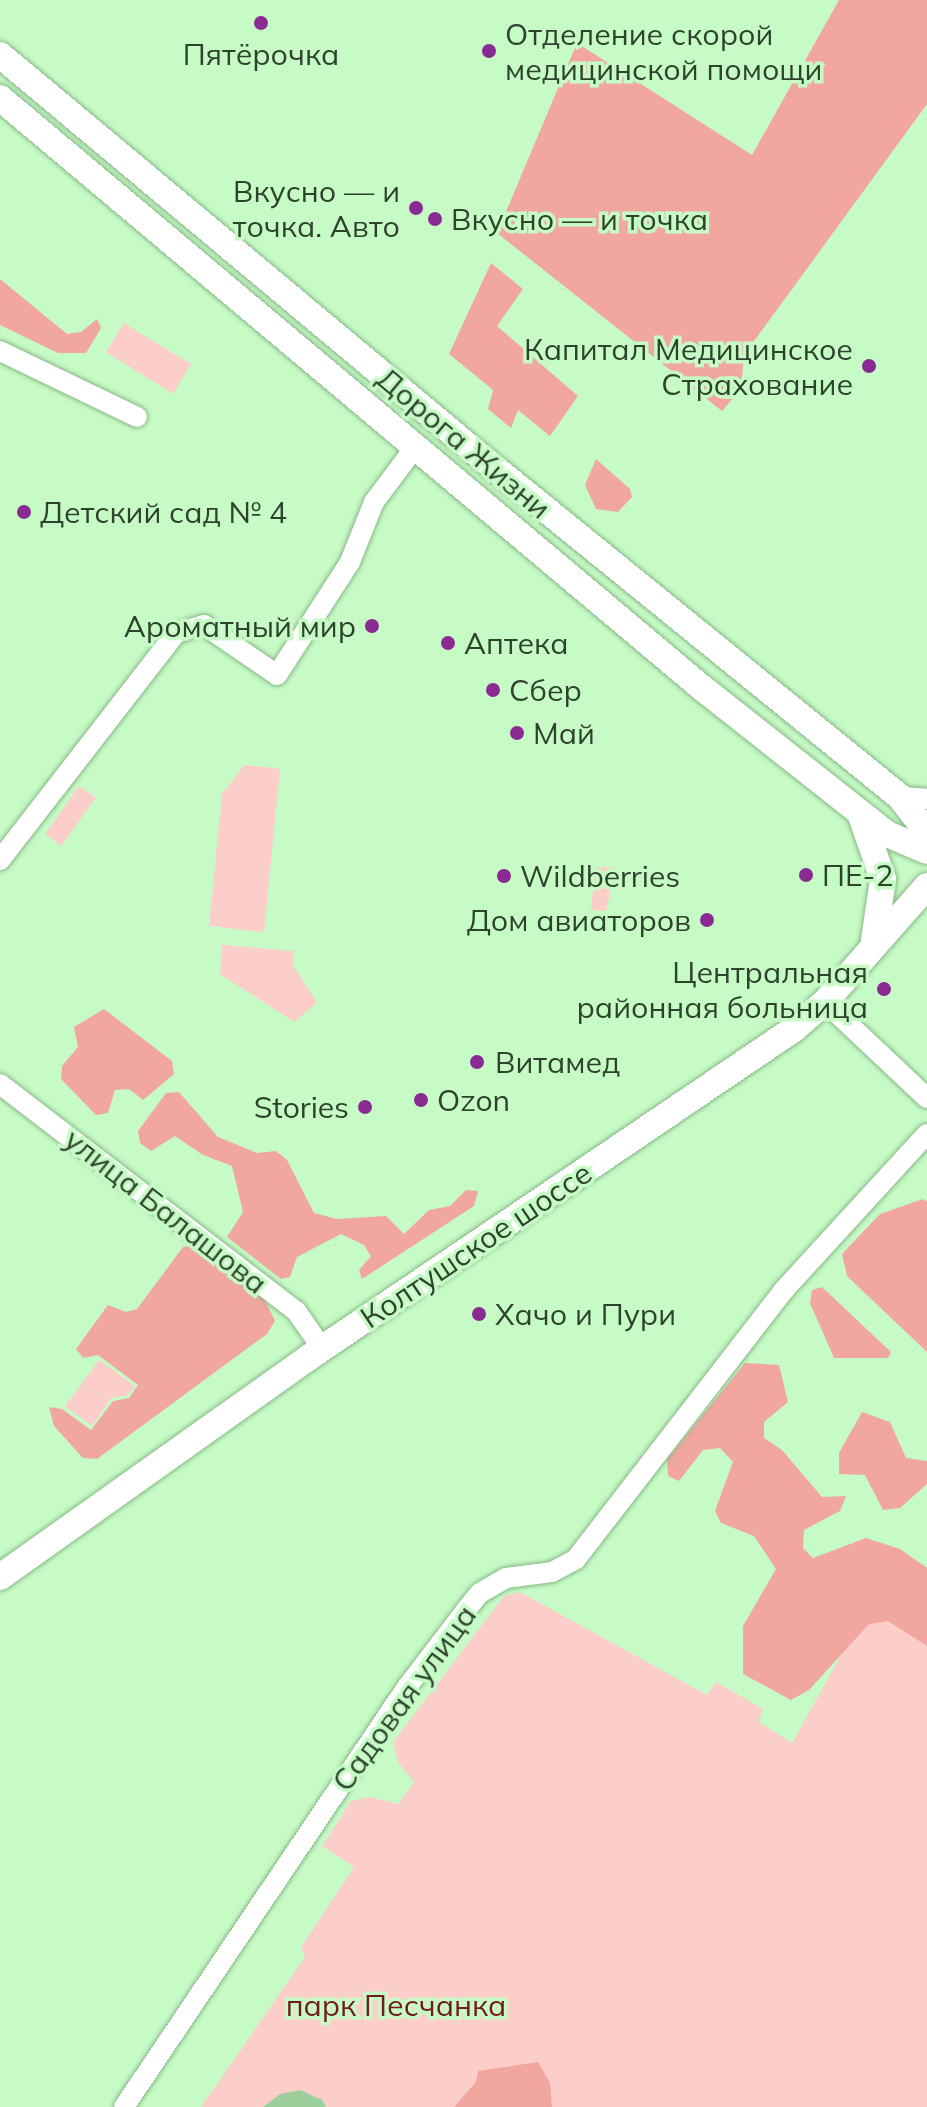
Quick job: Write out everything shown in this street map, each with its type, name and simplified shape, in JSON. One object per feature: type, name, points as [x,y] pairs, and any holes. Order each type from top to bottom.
[{"type":"main road","name":"Дорога Жизни","points":[[0,55],[486,461],[900,797],[927,832]]},
{"type":"main road","name":"Дорога Жизни","points":[[0,98],[260,313],[413,450],[861,816],[887,834],[927,851]]},
{"type":"main road","points":[[861,816],[883,879],[872,950]]},
{"type":"main road","name":"Колтушское шоссе","points":[[0,1577],[322,1348],[682,1107],[825,1002],[927,886]]},
{"type":"main road","points":[[872,950],[927,916]]},
{"type":"street","points":[[0,351],[137,417]]},
{"type":"street","points":[[0,860],[176,633],[204,625],[277,675],[350,562],[374,502],[413,450]]},
{"type":"street","points":[[900,797],[927,799]]},
{"type":"street","points":[[825,1002],[926,1096]]},
{"type":"street","name":"улица Балашова","points":[[0,1084],[296,1311],[322,1348]]},
{"type":"street","name":"Садовая улица","points":[[124,2107],[407,1687],[480,1593],[506,1578],[552,1572],[576,1559],[783,1291],[927,1134]]},
{"type":"green space","points":[[124,323],[191,364],[173,394],[106,352]]},
{"type":"green space","points":[[244,765],[280,769],[264,932],[209,926],[222,794]]},
{"type":"green space","points":[[79,786],[96,798],[61,846],[45,834]]},
{"type":"green space","points":[[595,867],[616,868],[606,911],[591,910]]},
{"type":"green space","points":[[222,945],[294,951],[293,965],[317,1003],[294,1022],[220,974]]},
{"type":"green space","points":[[99,1360],[135,1386],[127,1396],[111,1398],[92,1426],[65,1406]]},
{"type":"green space","name":"парк Песчанка","points":[[900,1549],[927,1568],[927,2107],[201,2107],[305,1957],[301,1947],[354,1867],[322,1846],[351,1801],[370,1797],[398,1804],[405,1795],[414,1782],[398,1762],[393,1742],[504,1596],[520,1592],[707,1695],[716,1682],[763,1709],[759,1722],[792,1743]]},
{"type":"shaded area","points":[[839,0],[927,0],[927,104],[744,355],[741,389],[722,411],[497,233],[577,43],[752,155]]},
{"type":"shaded area","points":[[491,263],[523,289],[497,326],[578,396],[550,436],[518,410],[511,428],[488,409],[493,390],[449,354]]},
{"type":"shaded area","points":[[0,279],[67,334],[81,332],[97,319],[101,328],[86,353],[58,353],[0,325]]},
{"type":"shaded area","points":[[596,459],[630,489],[632,497],[618,512],[596,509],[585,485]]},
{"type":"shaded area","points":[[104,1009],[172,1061],[174,1074],[143,1100],[129,1089],[115,1090],[108,1113],[96,1115],[61,1079],[62,1066],[78,1047],[74,1027]]},
{"type":"shaded area","points":[[179,1092],[218,1137],[257,1153],[276,1151],[287,1160],[314,1213],[337,1219],[386,1216],[404,1234],[429,1210],[450,1206],[466,1190],[478,1191],[474,1206],[362,1279],[359,1270],[371,1256],[364,1245],[341,1234],[297,1257],[290,1277],[281,1279],[227,1237],[243,1212],[232,1166],[203,1155],[175,1136],[151,1151],[140,1143],[138,1131],[166,1093]]},
{"type":"shaded area","points":[[923,1199],[927,1201],[927,1352],[847,1276],[842,1254],[880,1214]]},
{"type":"shaded area","points":[[196,1245],[264,1298],[275,1321],[267,1334],[97,1459],[83,1458],[54,1426],[49,1407],[62,1409],[91,1430],[113,1401],[129,1398],[138,1385],[98,1355],[83,1358],[76,1349],[108,1305],[126,1312],[137,1309],[183,1247]]},
{"type":"shaded area","points":[[822,1287],[891,1352],[888,1358],[834,1358],[810,1303],[812,1290]]},
{"type":"shaded area","points":[[745,1363],[779,1365],[788,1402],[764,1422],[764,1438],[782,1450],[822,1497],[846,1496],[840,1511],[804,1530],[803,1548],[813,1558],[866,1538],[900,1549],[927,1568],[927,1646],[888,1621],[869,1624],[809,1690],[791,1700],[743,1674],[743,1626],[776,1569],[754,1536],[721,1523],[715,1511],[733,1462],[720,1448],[703,1450],[679,1481],[668,1476],[667,1459]]},
{"type":"shaded area","points":[[862,1412],[890,1422],[906,1458],[927,1461],[927,1484],[900,1508],[883,1510],[865,1475],[839,1474],[839,1453]]},
{"type":"shaded area","points":[[538,2062],[550,2083],[552,2107],[454,2107],[476,2082],[478,2071]]},
{"type":"shaded area","points":[[300,2090],[322,2100],[326,2107],[263,2107],[280,2094]]},
{"type":"place","name":"Пятёрочка","points":[[261,23]]},
{"type":"place","name":"Отделение скорой медицинской помощи","points":[[489,51]]},
{"type":"place","name":"Вкусно — и точка. Авто","points":[[416,208]]},
{"type":"place","name":"Вкусно — и точка","points":[[435,219]]},
{"type":"place","name":"Капитал Медицинское Страхование","points":[[869,366]]},
{"type":"place","name":"Детский сад № 4","points":[[24,512]]},
{"type":"place","name":"Ароматный мир","points":[[372,626]]},
{"type":"place","name":"Аптека","points":[[448,643]]},
{"type":"place","name":"Сбер","points":[[493,690]]},
{"type":"place","name":"Май","points":[[517,733]]},
{"type":"place","name":"ПЕ-2","points":[[806,875]]},
{"type":"place","name":"Wildberries","points":[[504,876]]},
{"type":"place","name":"Дом авиаторов","points":[[707,920]]},
{"type":"place","name":"Центральная районная больница","points":[[884,989]]},
{"type":"place","name":"Витамед","points":[[477,1062]]},
{"type":"place","name":"Ozon","points":[[421,1100]]},
{"type":"place","name":"Stories","points":[[365,1107]]},
{"type":"place","name":"Хачо и Пури","points":[[479,1314]]}]
